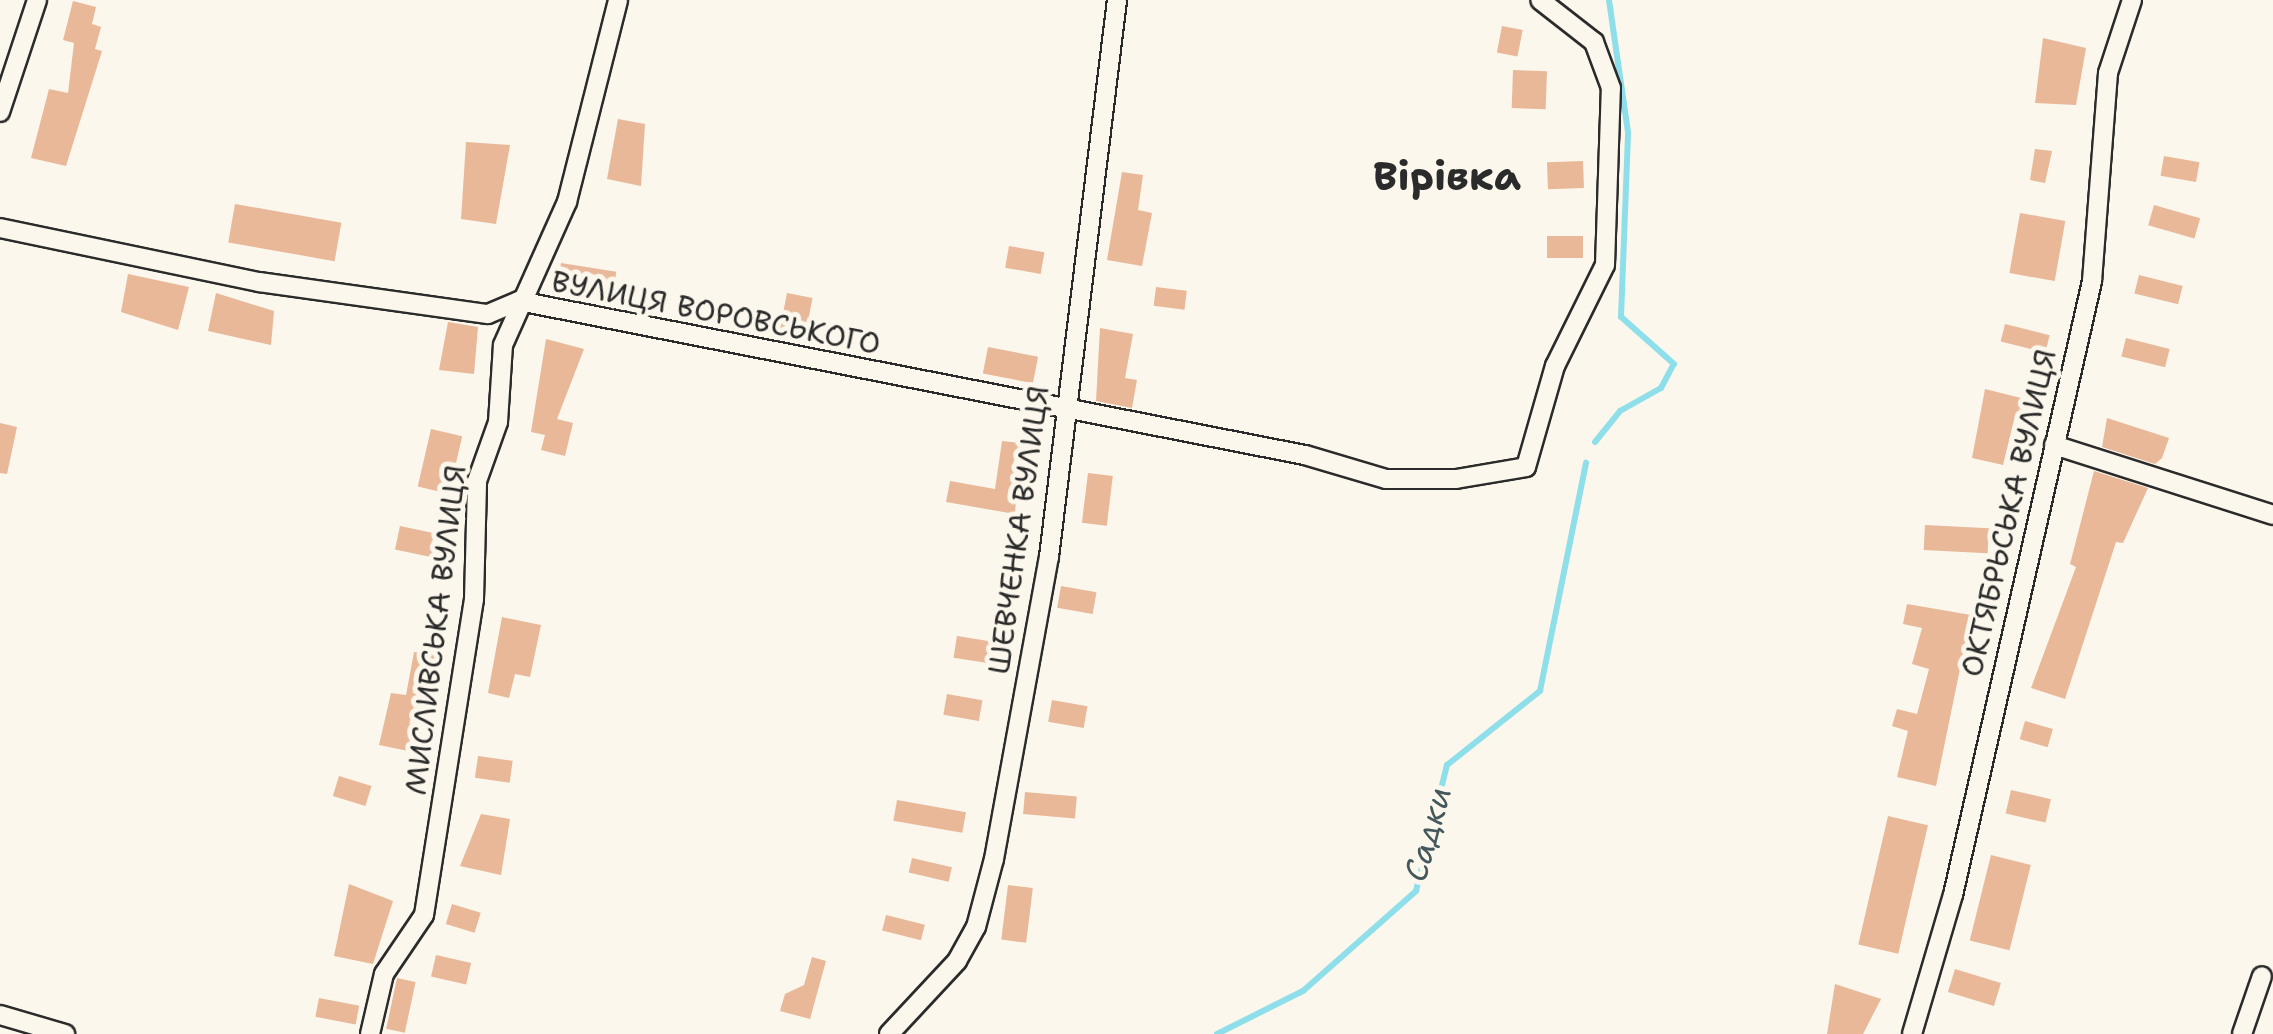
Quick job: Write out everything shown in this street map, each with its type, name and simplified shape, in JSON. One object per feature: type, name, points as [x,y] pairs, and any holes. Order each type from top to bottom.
[{"type":"street","points":[[0,112],[37,0]]},
{"type":"street","name":"МИСЛИВСЬКА ВУЛИЦЯ","points":[[370,1034],[384,974],[424,915],[474,599],[477,481],[498,422],[503,345],[579,165],[618,0]]},
{"type":"street","name":"ШЕВЧЕНКА ВУЛИЦЯ","points":[[889,1034],[957,961],[976,927],[1049,556],[1117,0]]},
{"type":"street","name":"ВУЛИЦЯ ВОРОВСЬКОГО","points":[[488,314],[519,301],[1064,412],[1305,456],[1386,479],[1526,468],[1555,366],[1605,265],[1612,176],[1611,88],[1594,42],[1540,0]]},
{"type":"street","name":"ОКТЯБРЬСЬКА ВУЛИЦЯ","points":[[1912,1034],[1952,895],[2092,281],[2108,73],[2132,0]]},
{"type":"street","points":[[0,228],[259,282],[488,314],[503,345]]},
{"type":"street","points":[[2054,444],[2273,515]]},
{"type":"street","points":[[2242,1034],[2262,976]]},
{"type":"street","points":[[0,1015],[64,1034]]},
{"type":"building","points":[[73,1],[96,7],[92,24],[101,27],[95,49],[102,51],[66,166],[31,158],[49,89],[68,93],[74,43],[63,40]]},
{"type":"building","points":[[1502,26],[1523,30],[1517,57],[1497,53]]},
{"type":"building","points":[[2043,38],[2086,48],[2076,105],[2035,103]]},
{"type":"building","points":[[1513,70],[1547,71],[1546,109],[1512,108]]},
{"type":"building","points":[[618,119],[645,124],[641,186],[607,179]]},
{"type":"building","points":[[466,142],[510,145],[496,224],[461,219]]},
{"type":"building","points":[[2035,149],[2052,151],[2045,183],[2030,180]]},
{"type":"building","points":[[2164,156],[2199,162],[2196,182],[2161,176]]},
{"type":"building","points":[[1583,161],[1584,188],[1548,189],[1547,162]]},
{"type":"building","points":[[1122,172],[1143,175],[1138,210],[1152,213],[1142,266],[1107,260]]},
{"type":"building","points":[[235,204],[341,223],[335,261],[228,242]]},
{"type":"building","points":[[2154,205],[2200,218],[2194,238],[2148,225]]},
{"type":"building","points":[[2020,213],[2065,221],[2055,281],[2009,273]]},
{"type":"building","points":[[1547,236],[1583,236],[1583,258],[1547,258]]},
{"type":"building","points":[[1009,246],[1044,252],[1041,274],[1005,268]]},
{"type":"building","points":[[561,263],[616,272],[613,295],[557,287]]},
{"type":"building","points":[[128,274],[189,287],[178,330],[121,312]]},
{"type":"building","points":[[2139,275],[2183,286],[2178,304],[2134,293]]},
{"type":"building","points":[[1156,287],[1187,291],[1184,310],[1154,306]]},
{"type":"building","points":[[216,293],[274,311],[271,345],[208,331]]},
{"type":"building","points":[[787,293],[813,298],[805,336],[780,331]]},
{"type":"building","points":[[448,322],[478,327],[474,374],[439,370]]},
{"type":"building","points":[[2005,324],[2050,335],[2045,353],[2001,341]]},
{"type":"building","points":[[1100,328],[1133,334],[1125,378],[1137,380],[1132,408],[1096,401]]},
{"type":"building","points":[[2126,338],[2170,349],[2165,367],[2121,356]]},
{"type":"building","points":[[546,339],[584,349],[557,419],[573,423],[565,456],[541,450],[545,435],[531,432]]},
{"type":"building","points":[[988,347],[1038,357],[1033,383],[983,374]]},
{"type":"building","points":[[1985,389],[2029,400],[2025,418],[2015,416],[2003,465],[1972,458]]},
{"type":"building","points":[[2107,418],[2169,438],[2162,458],[2155,464],[2102,447]]},
{"type":"building","points":[[0,423],[17,427],[7,474],[0,473]]},
{"type":"building","points":[[431,429],[462,436],[449,494],[418,486]]},
{"type":"building","points":[[1002,441],[1020,443],[1015,514],[946,502],[950,481],[995,489]]},
{"type":"building","points":[[2094,471],[2148,488],[2123,543],[2116,542],[2065,699],[2031,688],[2076,567],[2070,564]]},
{"type":"building","points":[[1088,473],[1113,476],[1107,526],[1082,523]]},
{"type":"building","points":[[1925,525],[1989,528],[1988,553],[1924,550]]},
{"type":"building","points":[[400,526],[444,535],[439,559],[395,549]]},
{"type":"building","points":[[1061,586],[1096,592],[1093,614],[1057,608]]},
{"type":"building","points":[[1907,604],[1971,615],[1936,786],[1897,777],[1908,731],[1892,726],[1897,709],[1917,714],[1929,669],[1912,664],[1922,628],[1903,624]]},
{"type":"building","points":[[502,617],[541,625],[530,677],[515,674],[509,698],[488,693]]},
{"type":"building","points":[[957,636],[993,642],[989,663],[954,658]]},
{"type":"building","points":[[414,652],[435,655],[418,753],[379,745],[391,693],[406,695]]},
{"type":"building","points":[[947,694],[982,700],[979,721],[943,715]]},
{"type":"building","points":[[1052,700],[1087,706],[1084,728],[1048,722]]},
{"type":"building","points":[[2025,721],[2053,729],[2048,747],[2020,739]]},
{"type":"building","points":[[478,756],[513,761],[510,783],[475,778]]},
{"type":"building","points":[[339,776],[372,786],[365,806],[333,796]]},
{"type":"building","points":[[2011,790],[2051,799],[2046,823],[2006,813]]},
{"type":"building","points":[[1025,792],[1077,797],[1075,818],[1023,814]]},
{"type":"building","points":[[897,800],[966,812],[962,833],[893,821]]},
{"type":"building","points":[[481,814],[510,819],[501,875],[460,866]]},
{"type":"building","points":[[1888,816],[1928,825],[1898,954],[1858,945]]},
{"type":"building","points":[[1991,855],[2031,865],[2009,950],[1970,940]]},
{"type":"building","points":[[912,858],[952,867],[949,882],[909,873]]},
{"type":"building","points":[[349,884],[393,901],[373,964],[334,956]]},
{"type":"building","points":[[1008,885],[1033,888],[1026,943],[1001,940]]},
{"type":"building","points":[[452,904],[481,913],[475,933],[446,924]]},
{"type":"building","points":[[886,915],[925,925],[921,940],[882,931]]},
{"type":"building","points":[[436,955],[471,963],[466,985],[431,976]]},
{"type":"building","points":[[812,957],[826,961],[810,1019],[780,1011],[785,994],[804,985]]},
{"type":"building","points":[[1955,969],[2001,983],[1994,1006],[1948,992]]},
{"type":"building","points":[[397,978],[416,982],[405,1033],[386,1029]]},
{"type":"building","points":[[1835,984],[1881,999],[1863,1034],[1827,1034]]},
{"type":"building","points":[[319,998],[359,1006],[356,1024],[315,1017]]},
{"type":"waterway","name":"Садки","points":[[1595,442],[1620,411],[1661,388],[1674,364],[1621,317],[1628,132],[1609,0]]},
{"type":"waterway","name":"Садки","points":[[1217,1034],[1303,991],[1416,891],[1447,765],[1540,691],[1586,463]]},
{"type":"district","name":"Вірівка","points":[[1447,176]]}]
